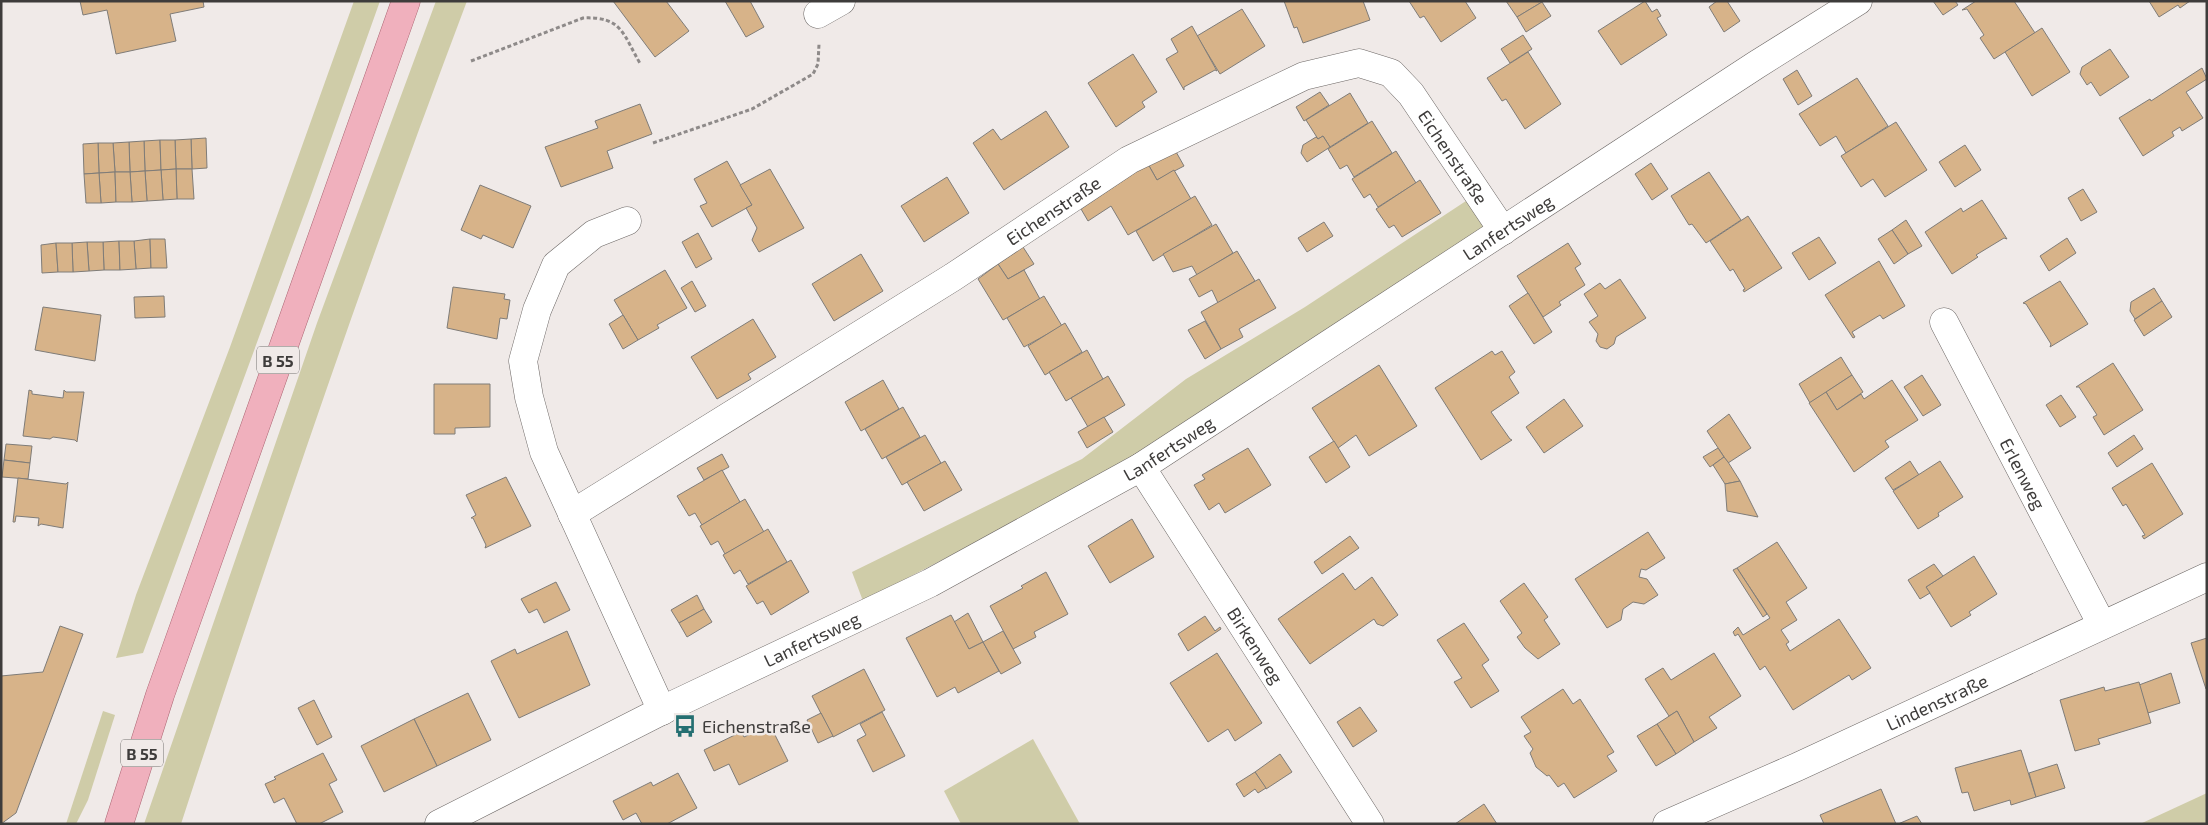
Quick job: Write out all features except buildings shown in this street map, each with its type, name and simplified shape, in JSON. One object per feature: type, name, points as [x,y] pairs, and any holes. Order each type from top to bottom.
[{"type":"main road","name":"B 55","points":[[119,824],[160,695],[406,1]]},
{"type":"street","name":"Lanfertsweg","points":[[439,824],[662,711],[937,579],[1141,467],[1858,1]]},
{"type":"street","name":"Eichenstraße","points":[[572,514],[954,276],[1129,160],[1304,76],[1359,63],[1391,73],[1411,94],[1503,231]]},
{"type":"street","points":[[627,221],[594,234],[556,266],[537,310],[523,361],[529,397],[544,452],[662,711]]},
{"type":"street","name":"Erlenweg","points":[[1944,322],[2102,625]]},
{"type":"street","name":"Birkenweg","points":[[1141,467],[1370,824]]},
{"type":"street","name":"Lindenstraße","points":[[1667,824],[1798,767],[2207,577]]},
{"type":"path","points":[[652,143],[696,130],[752,109],[813,74],[818,64],[819,49],[829,8]]},
{"type":"path","points":[[471,61],[583,18],[594,17],[606,18],[618,26],[640,66]]},
{"type":"shaded area","points":[[354,1],[380,1],[310,198],[143,653],[116,658],[136,595],[230,347]]},
{"type":"shaded area","points":[[436,1],[467,1],[319,411],[181,824],[144,824],[317,323]]},
{"type":"shaded area","points":[[1469,199],[1489,230],[1129,463],[863,601],[852,572],[1082,459],[1186,379],[1305,307]]},
{"type":"shaded area","points":[[103,711],[115,715],[88,800],[76,824],[66,824]]},
{"type":"shaded area","points":[[1033,739],[1080,824],[961,824],[944,791]]},
{"type":"shaded area","points":[[2207,793],[2207,824],[2140,824]]},
{"type":"place","name":"Eichenstraße","points":[[685,726]]}]
